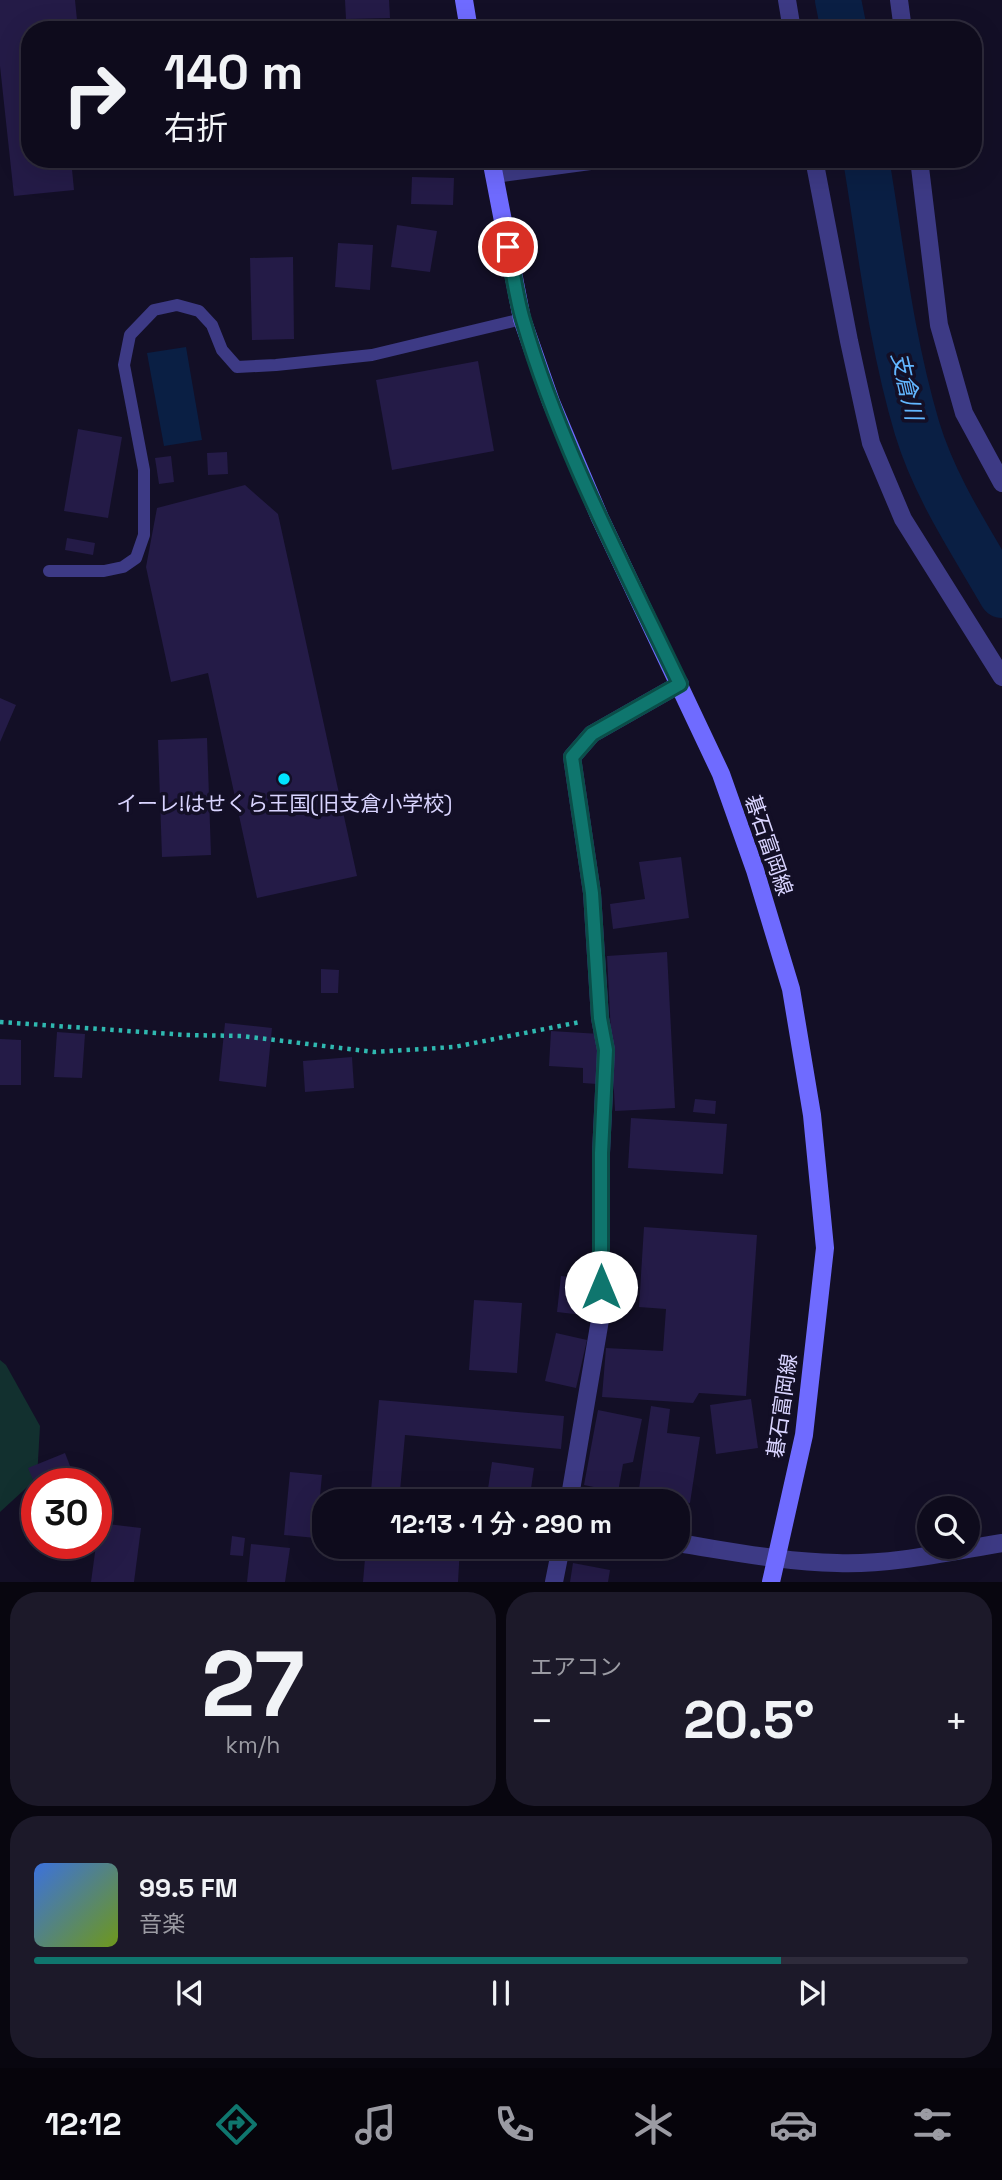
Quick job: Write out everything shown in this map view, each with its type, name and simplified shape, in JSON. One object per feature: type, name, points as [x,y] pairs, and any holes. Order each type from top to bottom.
[{"type":"main road","points":[[464,0],[468,21]]},
{"type":"main road","name":"碁石富岡線","points":[[493,168],[522,319],[551,402],[600,518],[721,774],[755,870],[791,989],[812,1115],[825,1248],[804,1435],[771,1581]]},
{"type":"street","points":[[787,0],[790,21]]},
{"type":"street","points":[[899,0],[901,21]]},
{"type":"street","points":[[816,168],[871,443],[903,519],[1002,677]]},
{"type":"street","points":[[920,168],[939,325],[964,413],[1002,484]]},
{"type":"street","points":[[571,1489],[601,1314],[601,1153],[606,1050],[600,1018],[592,893],[572,757],[592,734],[680,684]]},
{"type":"street","points":[[690,1545],[776,1559],[838,1564],[911,1559],[1002,1543]]},
{"type":"street","points":[[554,1581],[559,1559]]},
{"type":"lane","points":[[49,571],[104,571],[123,567],[136,558],[144,535],[144,470],[124,365],[130,335],[154,310],[177,306],[198,311],[212,325],[222,350],[237,367],[372,355],[522,319]]},
{"type":"path","points":[[0,1022],[186,1035],[242,1036],[373,1052],[454,1046],[600,1018]]},
{"type":"green space","points":[[0,1360],[6,1365],[40,1426],[38,1468],[21,1468],[21,1493],[0,1512]]},
{"type":"water","points":[[186,347],[202,440],[164,446],[147,353]]},
{"type":"building","points":[[0,0],[75,0],[77,21],[21,21],[21,168],[72,168],[74,190],[14,196],[0,66]]},
{"type":"building","points":[[345,0],[389,0],[390,18],[346,19]]},
{"type":"building","points":[[412,177],[454,178],[453,205],[411,204]]},
{"type":"building","points":[[397,225],[437,231],[430,272],[391,267]]},
{"type":"building","points":[[338,243],[373,245],[370,290],[335,287]]},
{"type":"building","points":[[293,257],[294,339],[252,340],[250,258]]},
{"type":"building","points":[[478,361],[494,451],[392,470],[376,380]]},
{"type":"building","points":[[78,429],[122,437],[108,518],[64,511]]},
{"type":"building","points":[[227,452],[228,474],[208,475],[207,453]]},
{"type":"building","points":[[171,456],[174,482],[159,484],[155,458]]},
{"type":"building","name":"イーレ!はせくら王国(旧支倉小学校)","points":[[245,485],[278,514],[357,876],[257,898],[208,673],[171,682],[146,567],[157,508]]},
{"type":"building","points":[[67,538],[95,543],[93,555],[65,550]]},
{"type":"building","points":[[0,698],[16,705],[0,742]]},
{"type":"building","points":[[207,738],[211,855],[162,857],[158,740]]},
{"type":"building","points":[[681,857],[689,918],[613,929],[610,904],[645,899],[639,862]]},
{"type":"building","points":[[667,952],[675,1108],[615,1111],[607,956]]},
{"type":"building","points":[[321,969],[339,970],[338,993],[321,993]]},
{"type":"building","points":[[225,1023],[272,1028],[266,1087],[219,1081]]},
{"type":"building","points":[[551,1031],[600,1034],[597,1084],[583,1083],[583,1068],[549,1066]]},
{"type":"building","points":[[57,1032],[85,1034],[82,1078],[54,1077]]},
{"type":"building","points":[[0,1039],[21,1040],[21,1085],[0,1085]]},
{"type":"building","points":[[352,1057],[354,1088],[305,1092],[303,1061]]},
{"type":"building","points":[[695,1099],[716,1101],[715,1114],[693,1112]]},
{"type":"building","points":[[631,1118],[727,1124],[723,1174],[628,1168]]},
{"type":"building","points":[[644,1227],[757,1235],[746,1396],[699,1393],[693,1403],[602,1397],[606,1348],[663,1351],[666,1309],[639,1307]]},
{"type":"building","points":[[561,1276],[587,1279],[583,1315],[557,1312]]},
{"type":"building","points":[[474,1300],[522,1303],[517,1373],[469,1370]]},
{"type":"building","points":[[556,1333],[587,1340],[576,1388],[545,1381]]},
{"type":"building","points":[[751,1399],[758,1448],[716,1454],[710,1405]]},
{"type":"building","points":[[379,1400],[564,1416],[561,1449],[405,1435],[400,1489],[371,1489]]},
{"type":"building","points":[[651,1406],[670,1409],[667,1433],[700,1437],[690,1503],[690,1489],[639,1489]]},
{"type":"building","points":[[598,1410],[642,1419],[633,1462],[623,1464],[619,1489],[584,1485]]},
{"type":"building","points":[[65,1453],[71,1468],[28,1468]]},
{"type":"building","points":[[492,1462],[534,1468],[531,1489],[488,1489]]},
{"type":"building","points":[[290,1472],[322,1475],[321,1489],[312,1489],[312,1538],[284,1535]]},
{"type":"building","points":[[112,1525],[141,1528],[134,1582],[91,1582],[94,1559],[112,1559]]},
{"type":"building","points":[[232,1536],[245,1538],[243,1556],[230,1555]]},
{"type":"building","points":[[251,1544],[290,1548],[285,1582],[247,1582]]},
{"type":"building","points":[[365,1559],[459,1559],[458,1582],[363,1582]]},
{"type":"building","points":[[573,1563],[610,1570],[608,1582],[570,1582]]},
{"type":"waterway","name":"支倉川","points":[[838,0],[842,21]]},
{"type":"waterway","name":"支倉川","points":[[867,168],[893,328],[917,428],[944,493],[1002,595]]},
{"type":"place","name":"イーレ!はせくら王国(旧支倉小学校)","points":[[284,779]]},
{"type":"route","points":[[508,247],[522,319],[551,402],[600,518],[680,684],[592,734],[572,757],[592,893],[600,1018],[606,1050],[601,1153],[601,1287]]}]
